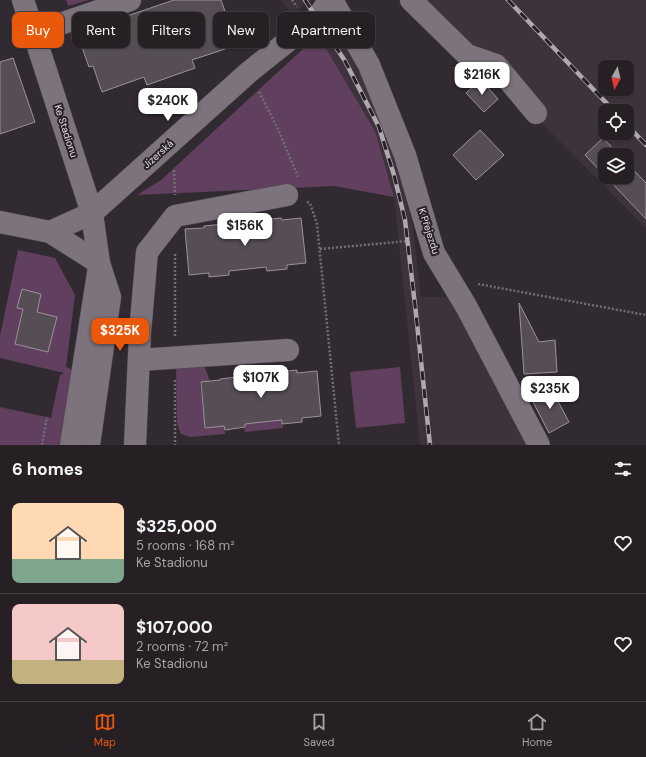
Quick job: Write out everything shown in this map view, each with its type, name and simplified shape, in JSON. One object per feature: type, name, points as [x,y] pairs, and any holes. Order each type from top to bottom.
[{"type":"street","name":"Ke Stadionu","points":[[23,0],[27,12]]},
{"type":"street","points":[[64,23],[130,0]]},
{"type":"street","name":"Jizerská","points":[[50,232],[92,213],[249,72],[318,17],[329,0]]},
{"type":"street","name":"K Přejezdu","points":[[332,0],[369,64],[405,155],[434,253],[466,306],[539,445]]},
{"type":"street","points":[[411,0],[467,55],[496,65],[536,113]]},
{"type":"street","name":"Ke Stadionu","points":[[39,48],[92,213],[99,263],[110,298],[89,445]]},
{"type":"street","points":[[135,445],[139,360],[147,252],[174,216],[298,191]]},
{"type":"street","points":[[0,222],[50,232],[99,263]]},
{"type":"street","name":"Ke Stadionu","points":[[71,445],[99,263]]},
{"type":"street","points":[[139,360],[288,350]]},
{"type":"path","points":[[249,72],[278,129],[298,191],[310,203],[317,224],[339,445]]},
{"type":"path","points":[[162,150],[174,162],[175,445]]},
{"type":"path","points":[[298,191],[310,203]]},
{"type":"path","points":[[320,249],[430,239]]},
{"type":"path","points":[[450,279],[646,315]]},
{"type":"path","points":[[42,445],[47,417]]},
{"type":"shaded area","points":[[66,0],[89,0],[68,6]]},
{"type":"shaded area","points":[[281,0],[313,0],[293,12],[290,12]]},
{"type":"shaded area","points":[[424,0],[646,0],[646,228],[602,184],[634,184],[634,148],[598,148],[598,180],[456,37]]},
{"type":"shaded area","points":[[304,48],[326,48],[375,131],[394,197],[334,186],[137,195],[161,180]]},
{"type":"shaded area","points":[[326,48],[350,48],[364,70],[402,175],[413,230],[421,297],[456,297],[534,445],[420,445],[394,197],[375,131]]},
{"type":"shaded area","points":[[18,250],[55,258],[75,295],[66,367],[74,370],[62,445],[0,445],[0,407],[51,418],[60,375],[64,373],[0,358],[0,336]]},
{"type":"shaded area","points":[[176,363],[203,363],[210,381],[200,383],[205,427],[224,426],[225,434],[190,437],[181,434],[177,424]]},
{"type":"shaded area","points":[[400,367],[405,423],[356,428],[350,372]]},
{"type":"shaded area","points":[[282,419],[283,428],[245,432],[244,424]]},
{"type":"building","points":[[174,0],[221,0],[225,12],[213,12],[213,48],[228,48],[192,60],[195,68],[147,85],[144,77],[102,92],[93,66],[89,67],[82,48],[130,48],[130,15],[138,12],[138,48],[205,48],[205,12],[139,12]]},
{"type":"building","points":[[13,58],[35,122],[0,134],[0,62]]},
{"type":"building","points":[[481,80],[498,99],[484,112],[466,93]]},
{"type":"building","points":[[480,130],[504,155],[476,180],[453,155]]},
{"type":"building","points":[[601,140],[605,140],[612,148],[598,148],[598,169],[585,155]]},
{"type":"building","points":[[634,170],[646,183],[646,219],[613,184],[634,184]]},
{"type":"building","points":[[281,218],[282,220],[301,218],[306,263],[287,265],[287,269],[267,271],[266,267],[229,271],[229,275],[209,277],[209,273],[189,275],[185,229]]},
{"type":"building","points":[[22,289],[41,294],[37,312],[57,317],[48,352],[15,344],[23,309],[17,308]]},
{"type":"building","points":[[519,303],[539,342],[555,340],[557,372],[524,374]]},
{"type":"building","points":[[297,370],[297,373],[317,371],[321,416],[302,418],[302,422],[282,424],[282,420],[245,424],[245,427],[225,430],[224,426],[205,428],[201,382]]},
{"type":"building","points":[[551,388],[569,422],[549,433],[531,398]]},
{"type":"railway","points":[[305,0],[345,61],[379,127],[394,175],[405,220],[430,445]]},
{"type":"railway","points":[[508,0],[607,104]]},
{"type":"railway","points":[[634,132],[646,145]]}]
